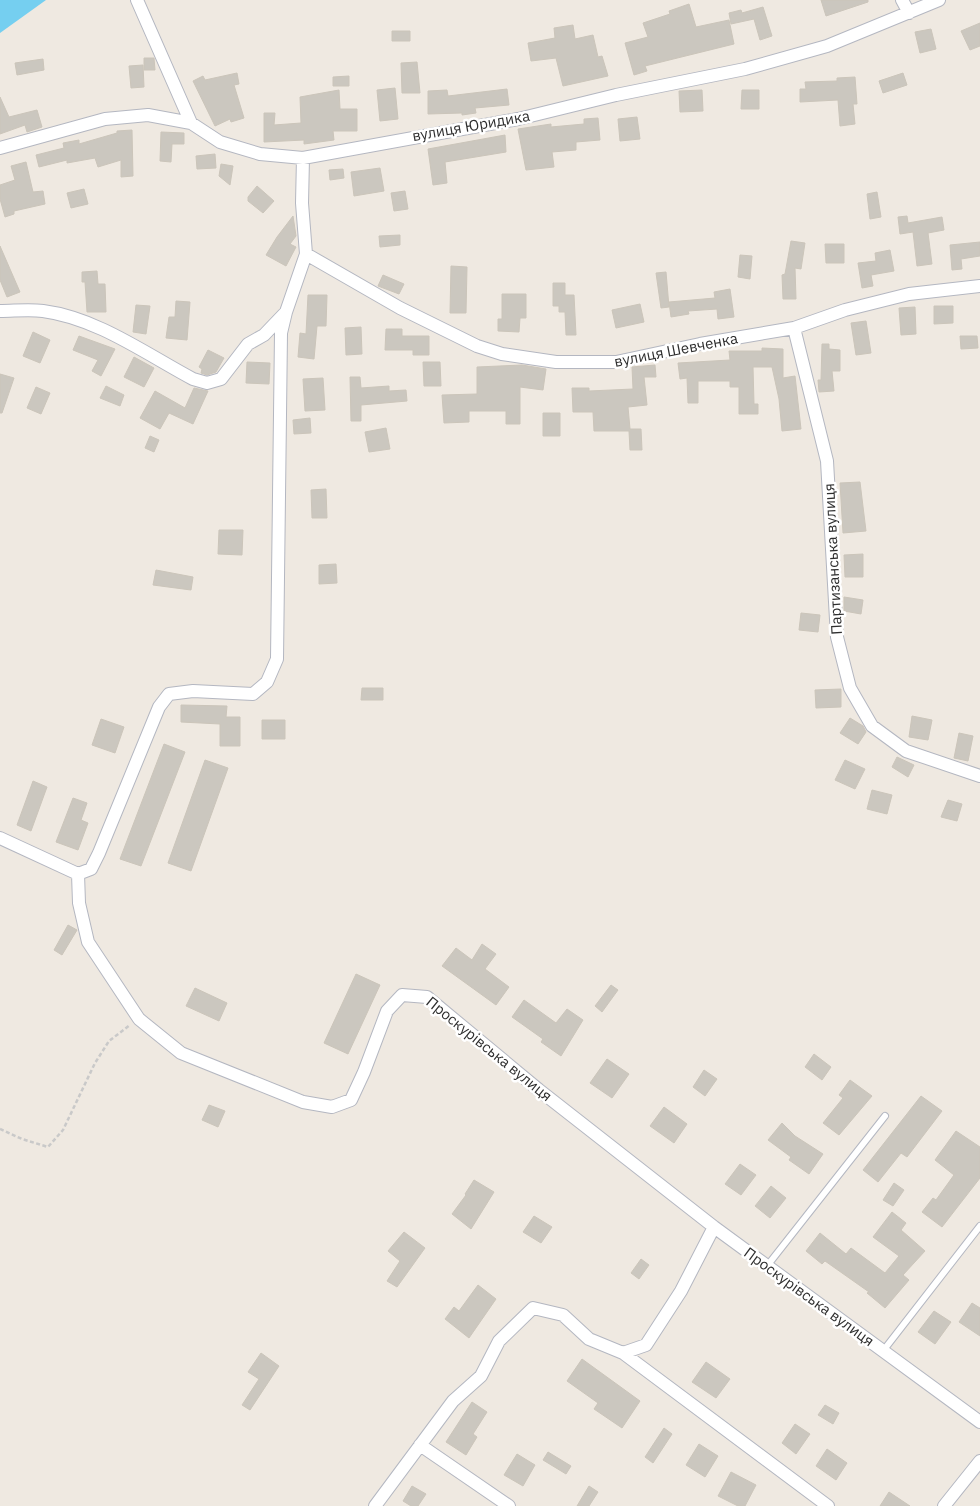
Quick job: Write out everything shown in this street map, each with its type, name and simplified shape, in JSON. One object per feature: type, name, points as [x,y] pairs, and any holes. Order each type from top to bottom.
[{"type":"street","points":[[137,0],[191,123]]},
{"type":"street","points":[[902,0],[908,13]]},
{"type":"street","name":"вулиця Юридика","points":[[0,148],[105,120],[148,115],[191,123],[220,142],[260,154],[303,158],[518,119],[616,95],[745,69],[827,46],[939,0]]},
{"type":"street","points":[[0,838],[78,874],[91,868],[99,853],[159,707],[169,694],[193,691],[253,694],[267,682],[277,659],[281,333],[286,312],[306,254],[302,203],[303,158]]},
{"type":"street","name":"вулиця Шевченка","points":[[306,254],[400,308],[477,346],[511,356],[556,362],[616,362],[700,344],[794,328],[844,310],[909,294],[980,286]]},
{"type":"street","points":[[0,311],[42,311],[77,319],[109,333],[193,379],[207,383],[221,379],[248,344],[264,335],[286,312]]},
{"type":"street","name":"Партизанська вулиця","points":[[794,328],[827,461],[837,637],[850,688],[872,726],[906,751],[980,776]]},
{"type":"street","name":"Проскурівська вулиця","points":[[78,874],[79,904],[88,942],[139,1019],[181,1053],[303,1102],[332,1108],[351,1100],[364,1072],[387,1011],[402,995],[428,997],[539,1090],[714,1228],[980,1422]]},
{"type":"street","points":[[623,1353],[646,1344],[681,1290],[714,1228]]},
{"type":"street","points":[[375,1506],[453,1402],[481,1376],[499,1340],[533,1308],[563,1315],[588,1339],[623,1353],[828,1506]]},
{"type":"street","points":[[420,1445],[509,1506]]},
{"type":"street","points":[[944,1506],[980,1461]]},
{"type":"lane","points":[[767,1266],[885,1116]]},
{"type":"lane","points":[[884,1351],[980,1226]]},
{"type":"path","points":[[0,1129],[22,1139],[48,1147],[63,1130],[95,1063],[109,1041],[139,1019]]},
{"type":"water","points":[[0,0],[46,0],[0,33]]},
{"type":"building","points":[[821,0],[868,0],[868,2],[826,16]]},
{"type":"building","points":[[689,4],[696,27],[729,20],[734,44],[645,66],[647,71],[634,75],[625,43],[648,37],[643,23],[670,14],[669,11]]},
{"type":"building","points":[[763,7],[772,36],[760,40],[754,19],[731,24],[729,13],[741,10],[742,13]]},
{"type":"building","points":[[980,23],[980,46],[970,50],[961,31]]},
{"type":"building","points":[[573,25],[575,39],[593,35],[598,57],[602,56],[608,76],[563,86],[556,58],[531,61],[528,43],[555,38],[554,28]]},
{"type":"building","points":[[931,29],[936,49],[920,53],[915,32]]},
{"type":"building","points":[[392,31],[410,31],[410,41],[392,41]]},
{"type":"building","points":[[144,58],[154,58],[155,70],[144,70]]},
{"type":"building","points":[[43,59],[44,70],[17,75],[15,63]]},
{"type":"building","points":[[417,62],[420,93],[402,93],[401,63]]},
{"type":"building","points":[[143,65],[144,87],[131,88],[129,66]]},
{"type":"building","points":[[237,73],[239,84],[234,85],[244,118],[231,122],[230,119],[215,126],[193,81],[203,76],[205,80]]},
{"type":"building","points":[[903,73],[907,85],[883,93],[879,81]]},
{"type":"building","points":[[349,76],[349,86],[333,86],[333,77]]},
{"type":"building","points":[[855,77],[857,104],[853,104],[855,124],[840,126],[838,100],[800,102],[800,89],[806,89],[805,82],[837,81],[837,78]]},
{"type":"building","points":[[395,88],[398,119],[380,121],[377,90]]},
{"type":"building","points":[[507,89],[509,105],[475,108],[476,113],[462,115],[462,113],[428,114],[428,91],[447,90],[448,96]]},
{"type":"building","points":[[339,90],[340,109],[357,109],[357,131],[333,131],[334,140],[304,144],[304,140],[264,142],[264,113],[275,113],[274,125],[301,123],[300,97]]},
{"type":"building","points":[[702,90],[703,111],[680,112],[679,91]]},
{"type":"building","points":[[742,90],[759,90],[759,109],[741,109]]},
{"type":"building","points":[[0,97],[9,117],[37,110],[42,127],[27,132],[25,125],[0,134]]},
{"type":"building","points":[[637,117],[640,139],[620,141],[618,119]]},
{"type":"building","points":[[598,118],[600,140],[576,142],[576,150],[552,152],[554,167],[526,170],[518,129],[551,124],[551,127],[584,124],[584,119]]},
{"type":"building","points":[[132,130],[133,176],[121,177],[121,160],[98,167],[95,158],[67,163],[67,160],[39,167],[36,155],[64,148],[63,143],[79,140],[79,144],[117,133],[117,131]]},
{"type":"building","points":[[161,132],[184,133],[184,144],[172,144],[171,162],[160,161]]},
{"type":"building","points":[[505,135],[506,152],[445,162],[447,183],[433,185],[428,149]]},
{"type":"building","points":[[215,154],[216,168],[197,169],[196,156]]},
{"type":"building","points":[[26,162],[33,192],[43,191],[45,204],[14,211],[14,214],[5,217],[0,199],[0,185],[15,180],[11,166]]},
{"type":"building","points":[[221,164],[233,166],[230,185],[219,176]]},
{"type":"building","points":[[380,168],[384,191],[354,196],[351,172]]},
{"type":"building","points":[[343,169],[344,178],[330,180],[329,170]]},
{"type":"building","points":[[257,186],[274,201],[263,213],[248,201],[248,197]]},
{"type":"building","points":[[84,189],[88,204],[71,208],[67,193]]},
{"type":"building","points":[[405,191],[408,209],[394,211],[391,193]]},
{"type":"building","points":[[877,192],[881,217],[870,219],[867,194]]},
{"type":"building","points":[[293,216],[296,236],[290,244],[296,247],[286,266],[266,255]]},
{"type":"building","points":[[907,216],[908,223],[942,217],[944,230],[928,233],[932,264],[917,266],[913,232],[900,234],[898,217]]},
{"type":"building","points":[[400,235],[400,245],[380,247],[379,236]]},
{"type":"building","points":[[791,241],[805,243],[801,269],[795,268],[796,299],[783,299],[782,275],[785,274]]},
{"type":"building","points":[[980,242],[980,256],[961,259],[962,269],[952,270],[950,245]]},
{"type":"building","points":[[825,244],[844,244],[844,263],[826,263]]},
{"type":"building","points":[[0,246],[20,292],[7,297],[0,280]]},
{"type":"building","points":[[890,250],[894,271],[871,275],[873,286],[862,288],[858,263],[876,261],[875,253]]},
{"type":"building","points":[[740,255],[752,256],[750,279],[738,277]]},
{"type":"building","points":[[451,266],[467,267],[466,313],[450,313]]},
{"type":"building","points":[[97,271],[98,284],[105,284],[106,312],[87,312],[85,282],[82,282],[82,272]]},
{"type":"building","points":[[666,272],[669,307],[661,308],[656,273]]},
{"type":"building","points":[[383,275],[404,284],[399,294],[378,286]]},
{"type":"building","points":[[553,283],[565,283],[565,295],[574,295],[576,335],[566,335],[565,312],[559,312],[559,306],[553,306]]},
{"type":"building","points":[[730,289],[734,317],[718,319],[717,309],[688,311],[689,314],[671,317],[669,302],[715,298],[714,292]]},
{"type":"building","points":[[502,294],[526,294],[526,318],[520,318],[519,332],[498,331],[498,319],[502,319]]},
{"type":"building","points":[[308,295],[327,295],[326,326],[317,326],[314,359],[298,357],[300,333],[306,334]]},
{"type":"building","points":[[176,301],[190,302],[187,340],[166,338],[169,317],[175,317]]},
{"type":"building","points":[[640,304],[644,322],[616,328],[612,310]]},
{"type":"building","points":[[136,305],[150,306],[146,334],[133,332]]},
{"type":"building","points":[[934,306],[953,306],[953,323],[934,324]]},
{"type":"building","points":[[915,307],[916,334],[901,335],[899,308]]},
{"type":"building","points":[[866,321],[871,353],[856,355],[851,323]]},
{"type":"building","points":[[361,327],[362,354],[346,355],[345,328]]},
{"type":"building","points":[[386,329],[402,329],[402,336],[429,336],[429,355],[413,355],[413,350],[385,350]]},
{"type":"building","points":[[33,332],[50,340],[40,363],[23,356]]},
{"type":"building","points":[[79,336],[115,349],[101,376],[92,371],[98,360],[73,350]]},
{"type":"building","points":[[960,336],[977,336],[978,348],[961,349]]},
{"type":"building","points":[[822,344],[829,344],[829,349],[840,350],[840,371],[832,371],[834,391],[819,392],[818,380],[821,380]]},
{"type":"building","points":[[762,348],[783,349],[783,378],[795,376],[801,429],[782,431],[779,399],[772,367],[753,367],[754,404],[758,404],[758,414],[739,414],[739,387],[730,387],[730,381],[698,381],[698,403],[688,403],[687,378],[680,379],[678,363],[730,360],[729,351],[762,351]]},
{"type":"building","points":[[208,350],[224,358],[216,372],[207,375],[201,373],[202,369],[199,367]]},
{"type":"building","points":[[134,357],[154,368],[144,387],[124,377]]},
{"type":"building","points":[[247,362],[270,363],[269,384],[246,383]]},
{"type":"building","points":[[423,362],[440,362],[441,386],[424,386]]},
{"type":"building","points":[[522,365],[546,369],[543,390],[520,387],[520,424],[506,424],[506,411],[469,411],[469,422],[444,423],[442,395],[477,394],[477,367]]},
{"type":"building","points":[[655,365],[656,377],[644,377],[647,405],[628,407],[630,429],[641,429],[642,450],[630,450],[629,431],[594,431],[593,412],[573,412],[572,388],[589,388],[589,391],[633,389],[632,367]]},
{"type":"building","points":[[0,374],[14,378],[2,413],[0,413]]},
{"type":"building","points":[[350,377],[360,377],[361,388],[389,386],[389,391],[406,390],[407,401],[361,405],[361,421],[351,421]]},
{"type":"building","points":[[323,378],[325,410],[305,411],[303,379]]},
{"type":"building","points":[[106,386],[124,395],[120,406],[100,398]]},
{"type":"building","points":[[36,387],[50,393],[41,414],[27,408]]},
{"type":"building","points":[[194,388],[208,391],[193,424],[169,413],[160,429],[140,418],[155,391],[185,408]]},
{"type":"building","points":[[543,413],[560,413],[560,436],[543,436]]},
{"type":"building","points":[[310,418],[311,433],[294,434],[293,420]]},
{"type":"building","points":[[386,428],[390,449],[369,452],[365,432]]},
{"type":"building","points":[[150,436],[159,440],[154,452],[145,448]]},
{"type":"building","points":[[860,482],[866,531],[843,533],[840,483]]},
{"type":"building","points":[[326,489],[327,518],[312,518],[311,490]]},
{"type":"building","points":[[219,530],[243,530],[242,555],[218,554]]},
{"type":"building","points":[[863,554],[863,577],[845,577],[844,555]]},
{"type":"building","points":[[336,564],[337,583],[319,584],[319,565]]},
{"type":"building","points":[[156,570],[193,577],[191,590],[153,585]]},
{"type":"building","points":[[844,597],[863,600],[861,614],[844,611]]},
{"type":"building","points":[[801,613],[820,615],[818,632],[799,630]]},
{"type":"building","points":[[362,688],[383,688],[383,700],[361,700]]},
{"type":"building","points":[[841,689],[841,707],[816,708],[815,690]]},
{"type":"building","points":[[181,705],[227,706],[226,717],[240,717],[240,746],[220,746],[220,724],[181,722]]},
{"type":"building","points":[[912,716],[932,720],[928,740],[909,737]]},
{"type":"building","points":[[850,718],[863,726],[866,732],[858,744],[840,733]]},
{"type":"building","points":[[101,719],[124,727],[115,753],[92,745]]},
{"type":"building","points":[[262,720],[285,720],[285,739],[262,739]]},
{"type":"building","points":[[959,733],[973,736],[968,761],[954,758]]},
{"type":"building","points":[[164,744],[185,752],[141,866],[120,859]]},
{"type":"building","points":[[897,757],[914,765],[908,777],[892,767]]},
{"type":"building","points":[[205,760],[228,768],[191,871],[168,863]]},
{"type":"building","points":[[845,760],[865,769],[855,789],[835,780]]},
{"type":"building","points":[[33,781],[47,787],[31,831],[17,825]]},
{"type":"building","points":[[872,790],[892,795],[887,814],[867,809]]},
{"type":"building","points":[[73,798],[87,803],[81,820],[88,823],[78,850],[56,842]]},
{"type":"building","points":[[948,800],[962,804],[957,821],[941,817]]},
{"type":"building","points":[[68,925],[77,930],[62,955],[54,950]]},
{"type":"building","points":[[482,944],[496,954],[485,969],[509,987],[496,1005],[442,966],[456,948],[472,960]]},
{"type":"building","points":[[356,974],[380,985],[348,1054],[324,1043]]},
{"type":"building","points":[[611,985],[618,990],[602,1012],[595,1006]]},
{"type":"building","points":[[195,988],[227,1003],[219,1021],[186,1006]]},
{"type":"building","points":[[524,1000],[556,1023],[567,1009],[583,1020],[561,1056],[541,1042],[543,1039],[512,1017]]},
{"type":"building","points":[[814,1054],[831,1067],[822,1080],[805,1067]]},
{"type":"building","points":[[607,1059],[629,1074],[612,1098],[590,1083]]},
{"type":"building","points":[[704,1070],[717,1079],[705,1096],[693,1087]]},
{"type":"building","points":[[850,1080],[872,1096],[839,1135],[823,1123],[843,1098],[839,1095]]},
{"type":"building","points":[[921,1096],[942,1111],[907,1157],[901,1153],[878,1182],[863,1170]]},
{"type":"building","points":[[209,1105],[225,1111],[218,1127],[202,1120]]},
{"type":"building","points":[[664,1107],[687,1124],[674,1143],[650,1126]]},
{"type":"building","points":[[782,1123],[795,1136],[823,1154],[809,1174],[789,1160],[791,1157],[768,1140]]},
{"type":"building","points":[[956,1131],[980,1147],[980,1178],[942,1227],[922,1212],[933,1198],[936,1200],[954,1175],[935,1160]]},
{"type":"building","points":[[740,1164],[756,1175],[741,1195],[725,1184]]},
{"type":"building","points":[[474,1180],[494,1192],[471,1229],[452,1214]]},
{"type":"building","points":[[894,1183],[904,1190],[893,1206],[883,1200]]},
{"type":"building","points":[[771,1186],[786,1198],[770,1218],[755,1206]]},
{"type":"building","points":[[892,1212],[906,1223],[901,1230],[925,1251],[903,1275],[909,1280],[885,1308],[867,1293],[869,1292],[825,1261],[822,1264],[806,1251],[820,1233],[846,1254],[851,1248],[885,1273],[899,1256],[873,1237]]},
{"type":"building","points":[[534,1216],[552,1227],[541,1243],[523,1232]]},
{"type":"building","points":[[404,1232],[425,1248],[397,1287],[387,1281],[400,1261],[388,1251]]},
{"type":"building","points":[[641,1259],[649,1265],[639,1279],[631,1273]]},
{"type":"building","points":[[478,1285],[496,1299],[469,1338],[445,1319],[454,1307],[459,1311]]},
{"type":"building","points":[[972,1303],[980,1308],[980,1336],[959,1322]]},
{"type":"building","points":[[934,1311],[951,1322],[935,1344],[918,1332]]},
{"type":"building","points":[[261,1353],[279,1366],[250,1410],[242,1405],[259,1379],[248,1372]]},
{"type":"building","points":[[582,1359],[640,1401],[622,1428],[594,1409],[598,1403],[567,1381]]},
{"type":"building","points":[[706,1362],[730,1379],[716,1398],[692,1382]]},
{"type":"building","points":[[472,1402],[487,1412],[473,1434],[477,1437],[466,1455],[446,1442]]},
{"type":"building","points":[[825,1405],[839,1413],[833,1424],[818,1415]]},
{"type":"building","points":[[795,1424],[810,1434],[796,1454],[782,1443]]},
{"type":"building","points":[[664,1428],[672,1434],[653,1463],[645,1457]]},
{"type":"building","points":[[699,1444],[718,1456],[705,1477],[686,1465]]},
{"type":"building","points":[[827,1449],[847,1463],[836,1480],[816,1466]]},
{"type":"building","points":[[548,1452],[571,1466],[566,1474],[543,1460]]},
{"type":"building","points":[[517,1454],[535,1465],[523,1486],[504,1475]]},
{"type":"building","points":[[731,1472],[756,1485],[745,1506],[738,1506],[718,1496]]},
{"type":"building","points":[[412,1486],[426,1494],[418,1506],[411,1506],[403,1501]]},
{"type":"building","points":[[589,1486],[598,1492],[589,1506],[577,1506]]},
{"type":"building","points":[[889,1492],[910,1506],[880,1506]]}]
